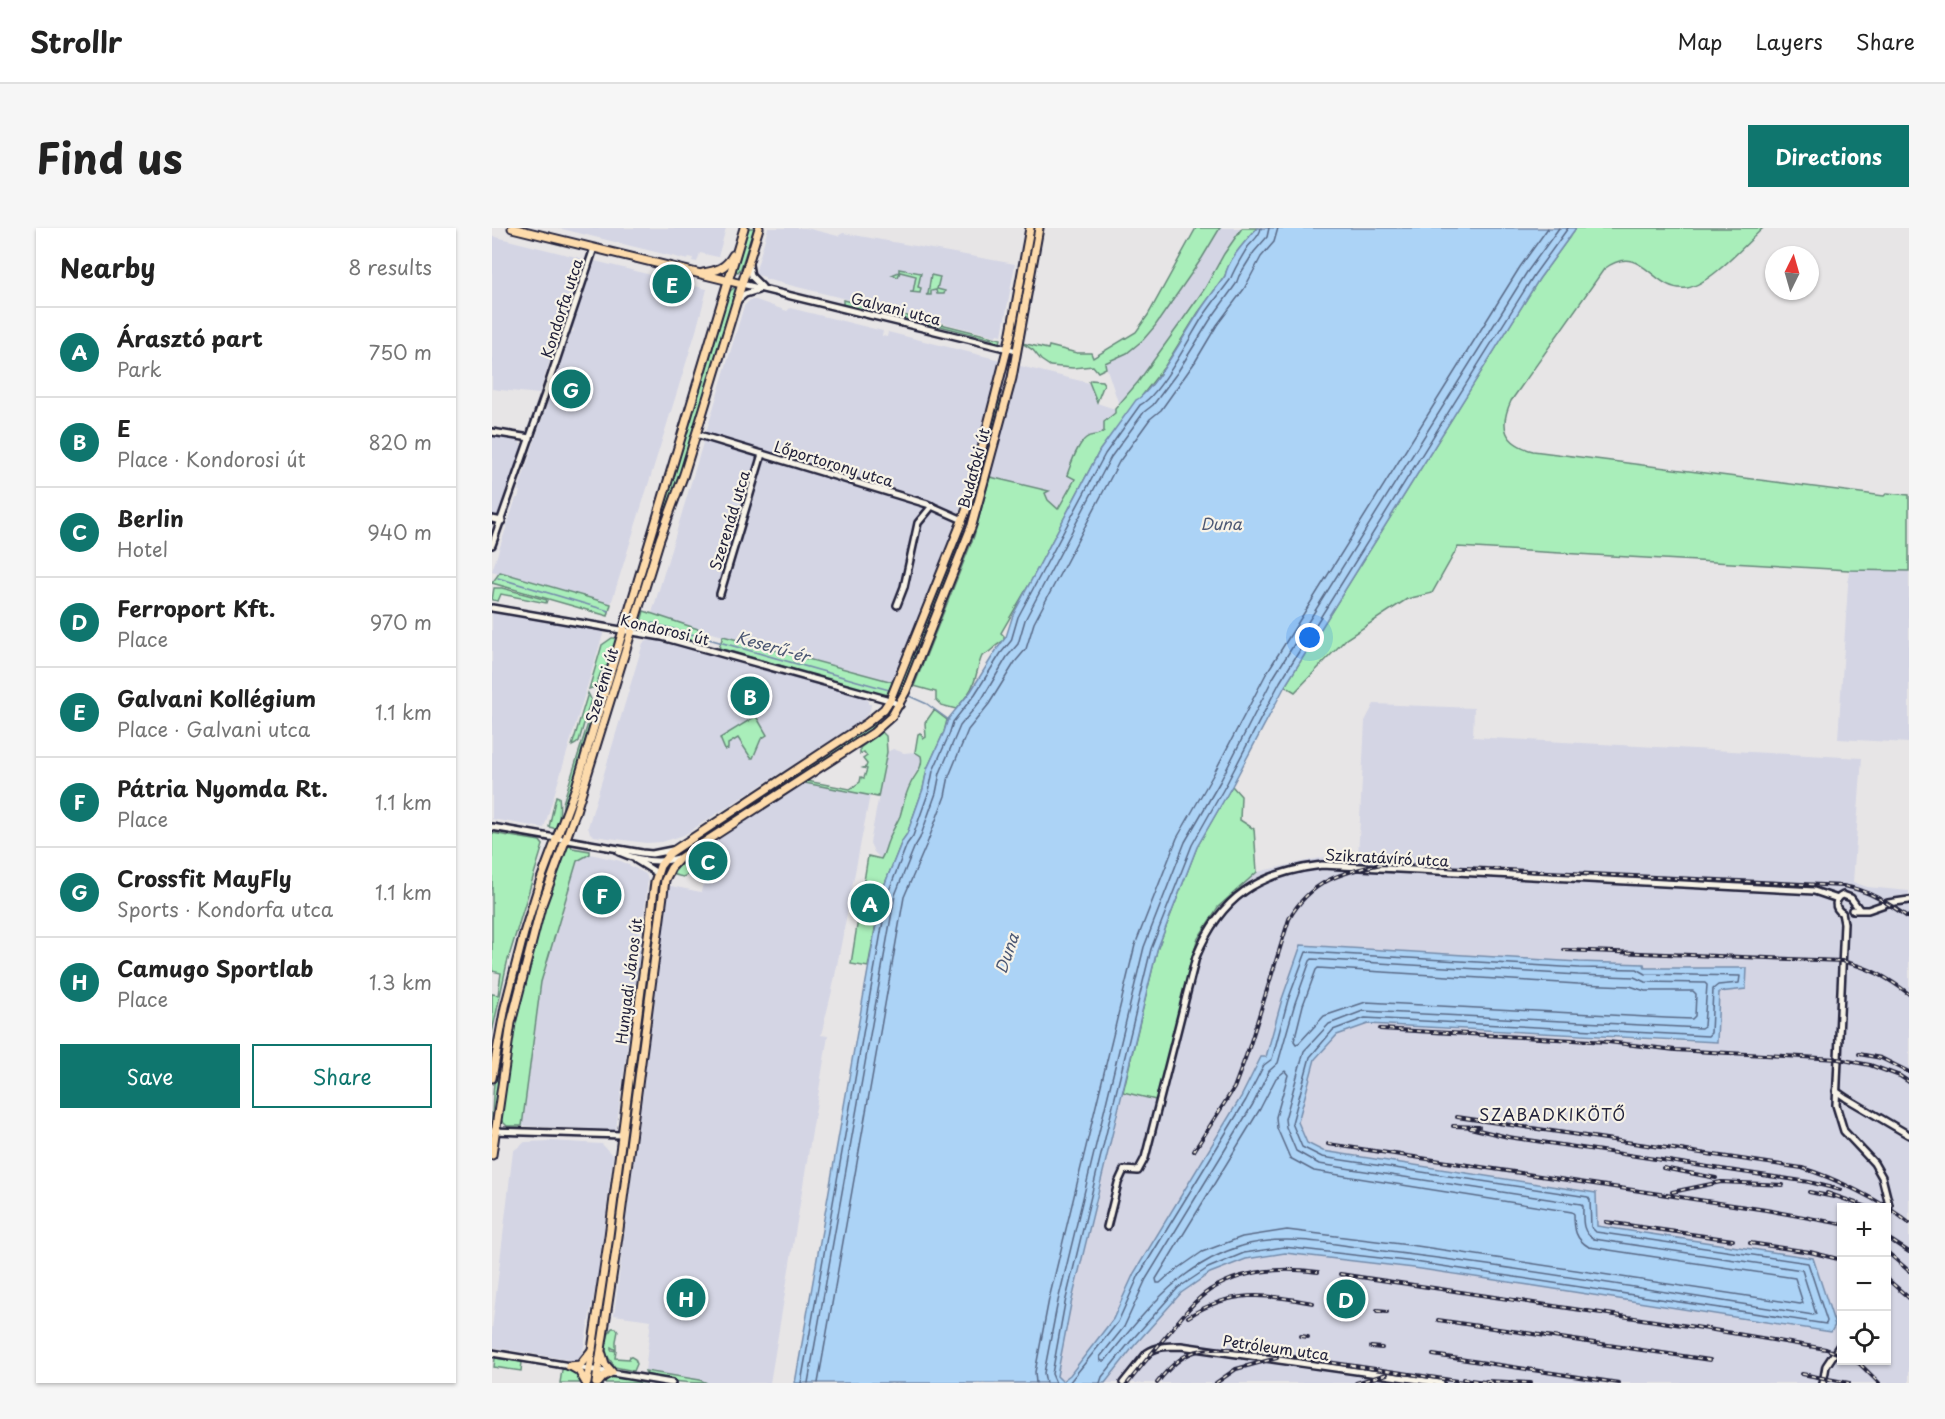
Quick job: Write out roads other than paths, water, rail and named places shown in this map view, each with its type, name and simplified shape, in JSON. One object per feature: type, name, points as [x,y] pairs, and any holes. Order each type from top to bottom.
[{"type":"main road","name":"Galvani utca","points":[[512,228],[742,284]]},
{"type":"main road","name":"Szerémi út","points":[[492,1155],[493,1131],[506,1050],[516,1000],[540,907],[587,779],[627,631],[744,228]]},
{"type":"main road","name":"Szerémi út","points":[[492,1077],[516,959],[540,882],[684,474],[759,228]]},
{"type":"main road","name":"Budafoki út","points":[[890,700],[963,520],[1008,349],[1030,228]]},
{"type":"main road","name":"Budafoki út","points":[[900,705],[972,525],[1007,397],[1039,228]]},
{"type":"main road","points":[[693,273],[720,270],[736,251]]},
{"type":"main road","points":[[1015,314],[1023,315]]},
{"type":"main road","points":[[996,394],[1007,397]]},
{"type":"main road","points":[[963,520],[972,525]]},
{"type":"main road","points":[[665,880],[659,866],[674,850],[867,723],[884,709],[890,700]]},
{"type":"main road","name":"Hunyadi János út","points":[[597,1383],[665,880],[671,868],[680,858],[873,733],[900,705]]},
{"type":"main road","points":[[751,799],[756,808]]},
{"type":"main road","points":[[731,812],[737,821]]},
{"type":"main road","name":"Hunyadi János út","points":[[587,1383],[659,866]]},
{"type":"main road","points":[[644,968],[653,969]]},
{"type":"main road","points":[[642,978],[651,979]]},
{"type":"main road","points":[[635,1031],[645,1033]]},
{"type":"main road","points":[[626,1104],[637,1095],[632,1090],[629,1079]]},
{"type":"main road","points":[[622,1135],[631,1136]]},
{"type":"main road","points":[[609,1236],[618,1237]]},
{"type":"main road","points":[[569,1366],[583,1363],[593,1348]]},
{"type":"main road","points":[[597,1383],[612,1372],[605,1364],[601,1349]]},
{"type":"main road","points":[[569,1366],[579,1371],[587,1383]]},
{"type":"street","name":"Kondorfa utca","points":[[492,545],[594,248]]},
{"type":"street","points":[[750,258],[751,276],[760,286],[769,290]]},
{"type":"street","name":"Galvani utca","points":[[742,284],[1017,351]]},
{"type":"street","points":[[736,303],[750,291],[769,290]]},
{"type":"street","points":[[492,432],[530,438]]},
{"type":"street","name":"Lőportorony utca","points":[[696,434],[932,506],[963,520]]},
{"type":"street","name":"Szerenád utca","points":[[720,594],[762,454]]},
{"type":"street","points":[[897,605],[904,587],[918,523],[932,506]]},
{"type":"street","points":[[492,519],[502,521]]},
{"type":"street","name":"Kondorosi út","points":[[492,608],[662,638],[890,700],[900,705]]},
{"type":"street","points":[[492,827],[642,853],[652,854],[674,850]]},
{"type":"street","points":[[604,848],[659,866],[680,858]]},
{"type":"street","points":[[642,853],[649,855],[659,866]]},
{"type":"street","points":[[633,858],[659,866]]},
{"type":"street","name":"Szikratávíró utca","points":[[1107,1227],[1118,1183],[1124,1170],[1138,1171],[1145,1158],[1196,957],[1216,919],[1234,900],[1255,884],[1295,868],[1322,865],[1814,891],[1837,901],[1837,909],[1851,910]]},
{"type":"street","points":[[1837,901],[1847,895],[1851,898],[1851,910],[1844,923],[1837,1110],[1844,1131],[1871,1159],[1882,1177],[1889,1203]]},
{"type":"street","points":[[1851,910],[1868,910],[1909,900]]},
{"type":"street","points":[[1836,1091],[1909,1135]]},
{"type":"street","points":[[493,1131],[622,1135]]},
{"type":"street","name":"Petróleum utca","points":[[1123,1383],[1147,1353],[1169,1346],[1441,1383]]},
{"type":"street","points":[[1823,1383],[1826,1366],[1837,1350]]},
{"type":"street","points":[[492,1353],[672,1383]]},
{"type":"water","name":"Duna","points":[[1257,228],[1576,228],[1539,279],[1285,686],[1197,847],[1157,950],[1071,1304],[1057,1376],[1062,1381],[1070,1375],[1113,1319],[1134,1273],[1241,1097],[1261,1057],[1266,1057],[1282,999],[1301,945],[1644,964],[1645,968],[1747,968],[1746,989],[1719,992],[1717,1042],[1368,1024],[1337,1035],[1315,1059],[1298,1122],[1307,1143],[1323,1151],[1596,1193],[1597,1226],[1813,1258],[1835,1325],[1831,1332],[1414,1268],[1285,1253],[1246,1259],[1210,1273],[1181,1293],[1105,1383],[795,1383],[882,891],[907,834],[923,789],[927,769],[948,719],[971,691],[1006,637],[1013,615],[1100,450],[1136,400],[1160,374],[1225,276],[1234,257]]},
{"type":"waterway","name":"Keserű-ér","points":[[498,578],[609,611]]},
{"type":"waterway","name":"Keserű-ér","points":[[652,623],[889,690]]},
{"type":"waterway","name":"Keserű-ér","points":[[909,696],[927,704],[949,720]]},
{"type":"railway","points":[[1194,1151],[1234,1088],[1249,1048],[1289,919],[1297,906],[1317,887],[1341,875],[1382,864],[1843,886],[1878,898],[1909,918]]},
{"type":"railway","points":[[1564,950],[1842,961],[1878,974],[1909,994]]},
{"type":"railway","points":[[1380,1029],[1608,1042],[1675,1050],[1838,1059],[1870,1065],[1900,1076],[1909,1082]]},
{"type":"railway","points":[[1859,1054],[1881,1058],[1909,1072]]},
{"type":"railway","points":[[1457,1117],[1802,1168],[1858,1191],[1909,1223]]},
{"type":"railway","points":[[1453,1126],[1479,1127]]},
{"type":"railway","points":[[1470,1128],[1508,1137],[1809,1182],[1841,1190]]},
{"type":"railway","points":[[1328,1144],[1766,1210],[1837,1223]]},
{"type":"railway","points":[[1663,1168],[1716,1178]]},
{"type":"railway","points":[[1672,1192],[1721,1182],[1783,1185]]},
{"type":"railway","points":[[1809,1192],[1834,1197]]},
{"type":"railway","points":[[1827,1193],[1856,1203]]},
{"type":"railway","points":[[1606,1222],[1733,1240]]},
{"type":"railway","points":[[1891,1240],[1909,1252]]},
{"type":"railway","points":[[1750,1243],[1810,1252],[1837,1259]]},
{"type":"railway","points":[[1891,1255],[1909,1271]]},
{"type":"railway","points":[[1128,1383],[1185,1313],[1210,1290],[1248,1274],[1276,1270],[1318,1272]]},
{"type":"railway","points":[[1340,1274],[1702,1328],[1826,1349],[1837,1353]]},
{"type":"railway","points":[[1891,1282],[1909,1298]]},
{"type":"railway","points":[[1188,1317],[1219,1302],[1249,1296],[1279,1297],[1313,1303]]},
{"type":"railway","points":[[1377,1311],[1387,1312]]},
{"type":"railway","points":[[1438,1320],[1710,1360]]},
{"type":"railway","points":[[1301,1336],[1308,1337]]},
{"type":"railway","points":[[1371,1347],[1382,1348]]},
{"type":"railway","points":[[1157,1383],[1177,1362],[1206,1349],[1246,1350],[1471,1383]]},
{"type":"railway","points":[[1433,1355],[1619,1383]]},
{"type":"railway","points":[[1216,1383],[1236,1369],[1277,1358]]},
{"type":"railway","points":[[1861,1365],[1879,1383]]},
{"type":"railway","points":[[1356,1383],[1387,1374]]},
{"type":"railway","points":[[1802,1374],[1849,1383]]},
{"type":"railway","points":[[1463,1379],[1492,1383]]},
{"type":"railway","points":[[1486,1381],[1531,1383]]},
{"type":"place","name":"Galvani Kollégium","points":[[672,284]]},
{"type":"place","name":"Crossfit MayFly","points":[[571,389]]},
{"type":"place","name":"E","points":[[750,696]]},
{"type":"place","name":"Berlin","points":[[708,861]]},
{"type":"place","name":"Pátria Nyomda Rt.","points":[[602,895]]},
{"type":"place","name":"Árasztó part","points":[[870,903]]},
{"type":"place","name":"Camugo Sportlab","points":[[686,1298]]},
{"type":"place","name":"Ferroport Kft.","points":[[1346,1299]]},
{"type":"district","name":"SZABADKIKÖTŐ","points":[[1553,1114]]}]
